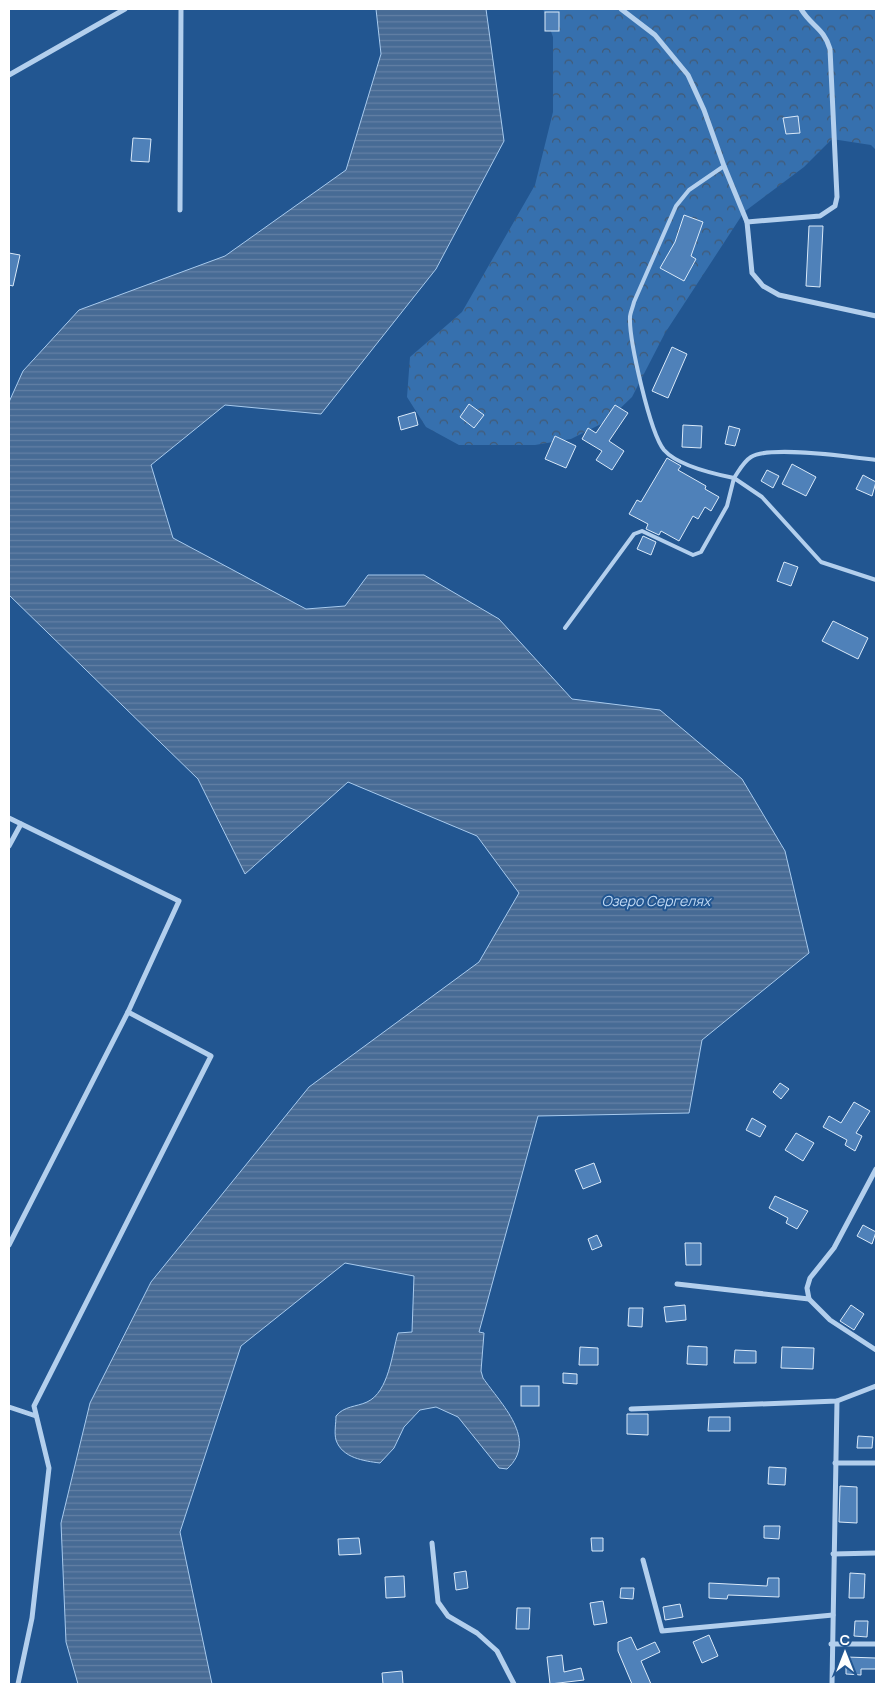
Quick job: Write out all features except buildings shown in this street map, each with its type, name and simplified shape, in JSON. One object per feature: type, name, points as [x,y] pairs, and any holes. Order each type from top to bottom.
[{"type":"street","points":[[9,75],[125,9]]},
{"type":"street","points":[[180,210],[181,9]]},
{"type":"street","points":[[621,9],[655,35],[688,75],[704,110],[747,222],[752,273],[763,286],[779,295],[876,316]]},
{"type":"street","points":[[747,222],[820,216],[835,206],[837,197],[830,49],[826,35],[812,24],[800,9]]},
{"type":"street","points":[[9,818],[179,901],[128,1012],[9,1245]]},
{"type":"street","points":[[9,846],[21,824]]},
{"type":"street","points":[[18,1684],[32,1618],[50,1468],[34,1406],[211,1056],[128,1012]]},
{"type":"street","points":[[876,1169],[834,1248],[810,1278],[807,1288],[810,1299],[830,1320],[876,1350]]},
{"type":"street","points":[[677,1284],[810,1299]]},
{"type":"street","points":[[631,1409],[838,1401],[876,1386]]},
{"type":"street","points":[[832,1684],[833,1554],[838,1401]]},
{"type":"street","points":[[9,1407],[36,1416]]},
{"type":"street","points":[[835,1463],[876,1463]]},
{"type":"street","points":[[432,1543],[438,1602],[448,1616],[477,1633],[497,1651],[514,1684]]},
{"type":"street","points":[[833,1554],[876,1553]]},
{"type":"street","points":[[643,1560],[662,1631],[833,1615]]},
{"type":"street","points":[[832,1644],[876,1644]]},
{"type":"lane","points":[[724,166],[689,190],[676,206],[634,302],[630,318],[633,341],[650,420],[665,451],[686,464],[734,478],[762,497],[821,562],[838,570],[876,580]]},
{"type":"lane","points":[[565,628],[634,534],[642,531],[693,555],[701,552],[727,506],[734,478],[750,458],[762,453],[783,452],[876,460]]},
{"type":"green space","points":[[543,9],[876,9],[876,150],[871,145],[832,139],[804,167],[744,212],[665,333],[632,397],[607,421],[571,439],[535,445],[459,445],[426,427],[407,397],[410,357],[462,312],[535,185],[553,112],[553,37]]},
{"type":"water","name":"Озеро Сергелях","points":[[376,9],[486,9],[504,141],[436,269],[321,414],[225,405],[151,465],[173,538],[306,609],[345,606],[368,575],[424,575],[499,619],[572,699],[660,710],[742,779],[785,851],[809,953],[702,1040],[689,1113],[538,1116],[479,1332],[484,1333],[481,1371],[483,1378],[514,1422],[518,1434],[519,1446],[516,1458],[507,1469],[499,1468],[458,1417],[436,1407],[420,1410],[404,1427],[394,1448],[380,1463],[354,1458],[339,1446],[335,1437],[336,1416],[343,1410],[367,1402],[374,1397],[385,1381],[398,1333],[412,1332],[414,1276],[345,1263],[241,1346],[180,1532],[212,1684],[78,1684],[66,1642],[61,1523],[90,1403],[151,1282],[309,1087],[479,962],[519,893],[477,836],[348,782],[245,874],[198,779],[9,595],[9,402],[23,371],[79,310],[225,256],[346,170],[381,54]]}]
